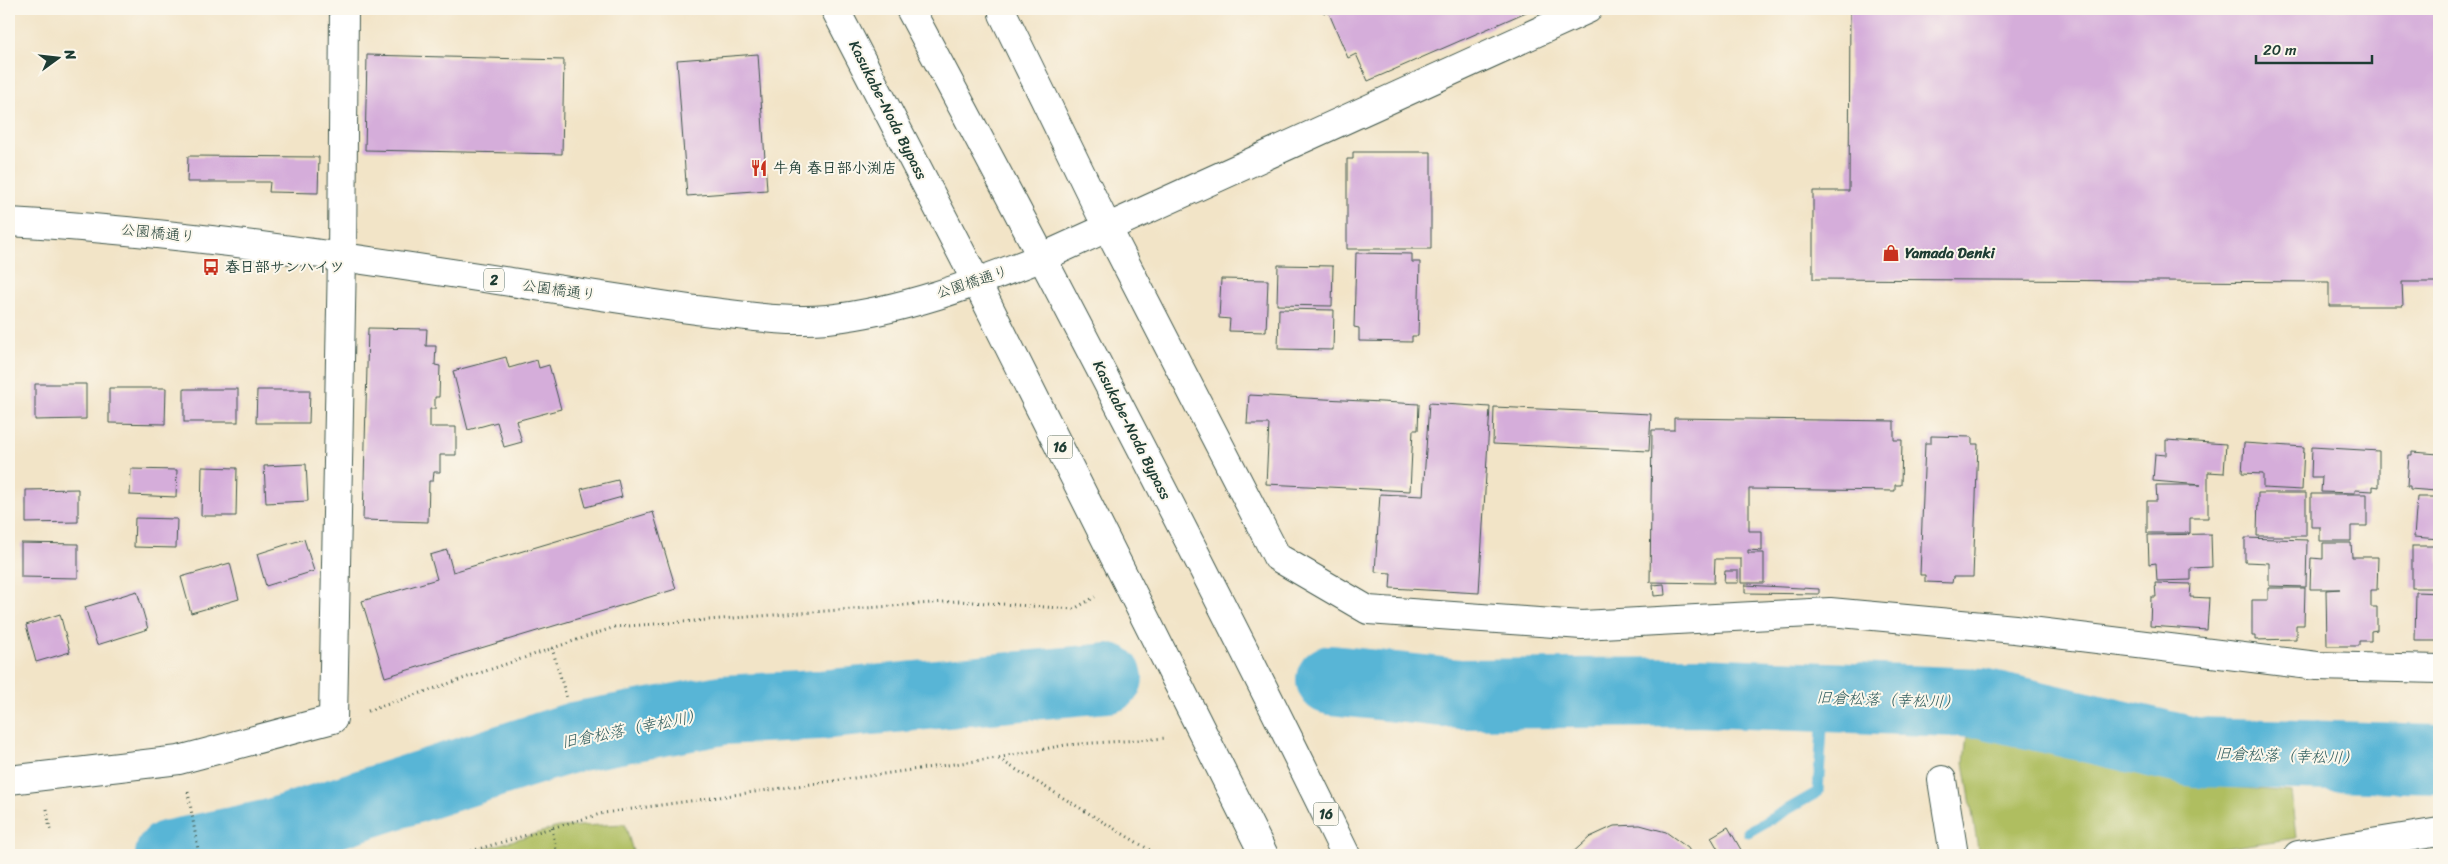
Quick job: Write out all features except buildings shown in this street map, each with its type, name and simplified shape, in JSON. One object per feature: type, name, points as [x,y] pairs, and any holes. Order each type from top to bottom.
[{"type":"main road","points":[[9,780],[179,760],[333,719],[342,257],[344,9]]},
{"type":"main road","name":"Kasukabe-Noda Bypass","points":[[835,9],[977,282],[1264,855]]},
{"type":"main road","name":"Kasukabe-Noda Bypass","points":[[910,9],[1211,581],[1346,855]]},
{"type":"main road","points":[[1004,9],[1004,14],[1106,227],[1278,557],[1368,610],[1582,625],[1830,612],[2015,629],[2317,666],[2439,669]]},
{"type":"main road","name":"公園橋通り","points":[[9,222],[115,229],[342,257],[696,310],[768,318],[827,319],[888,307],[977,282],[1042,257],[1588,9]]},
{"type":"main road","points":[[1942,780],[1954,855]]},
{"type":"main road","points":[[2298,855],[2439,832]]},
{"type":"path","points":[[333,719],[371,710],[615,627],[958,601],[1074,609],[1126,579]]},
{"type":"path","points":[[552,648],[567,699]]},
{"type":"path","points":[[457,855],[604,813],[997,758],[1065,745],[1205,736]]},
{"type":"path","points":[[997,758],[1158,855]]},
{"type":"path","points":[[189,792],[199,855]]},
{"type":"path","points":[[552,828],[557,855]]},
{"type":"green space","points":[[1968,726],[2196,784],[2291,792],[2296,838],[2176,855],[1979,855],[1964,762]]},
{"type":"green space","points":[[625,824],[634,855],[464,855],[558,827]]},
{"type":"waterway","name":"旧倉松落（幸松川）","points":[[170,855],[271,834],[574,737],[722,710],[819,705],[1108,678]]},
{"type":"waterway","name":"旧倉松落（幸松川）","points":[[1331,680],[1460,694],[1696,692],[1982,703],[2194,752],[2439,759]]},
{"type":"waterway","points":[[1748,832],[1818,792],[1824,697]]},
{"type":"place","name":"牛角 春日部小渕店","points":[[759,168]]},
{"type":"place","name":"Yamada Denki","points":[[1891,253]]},
{"type":"place","name":"春日部サンハイツ","points":[[211,267]]}]
